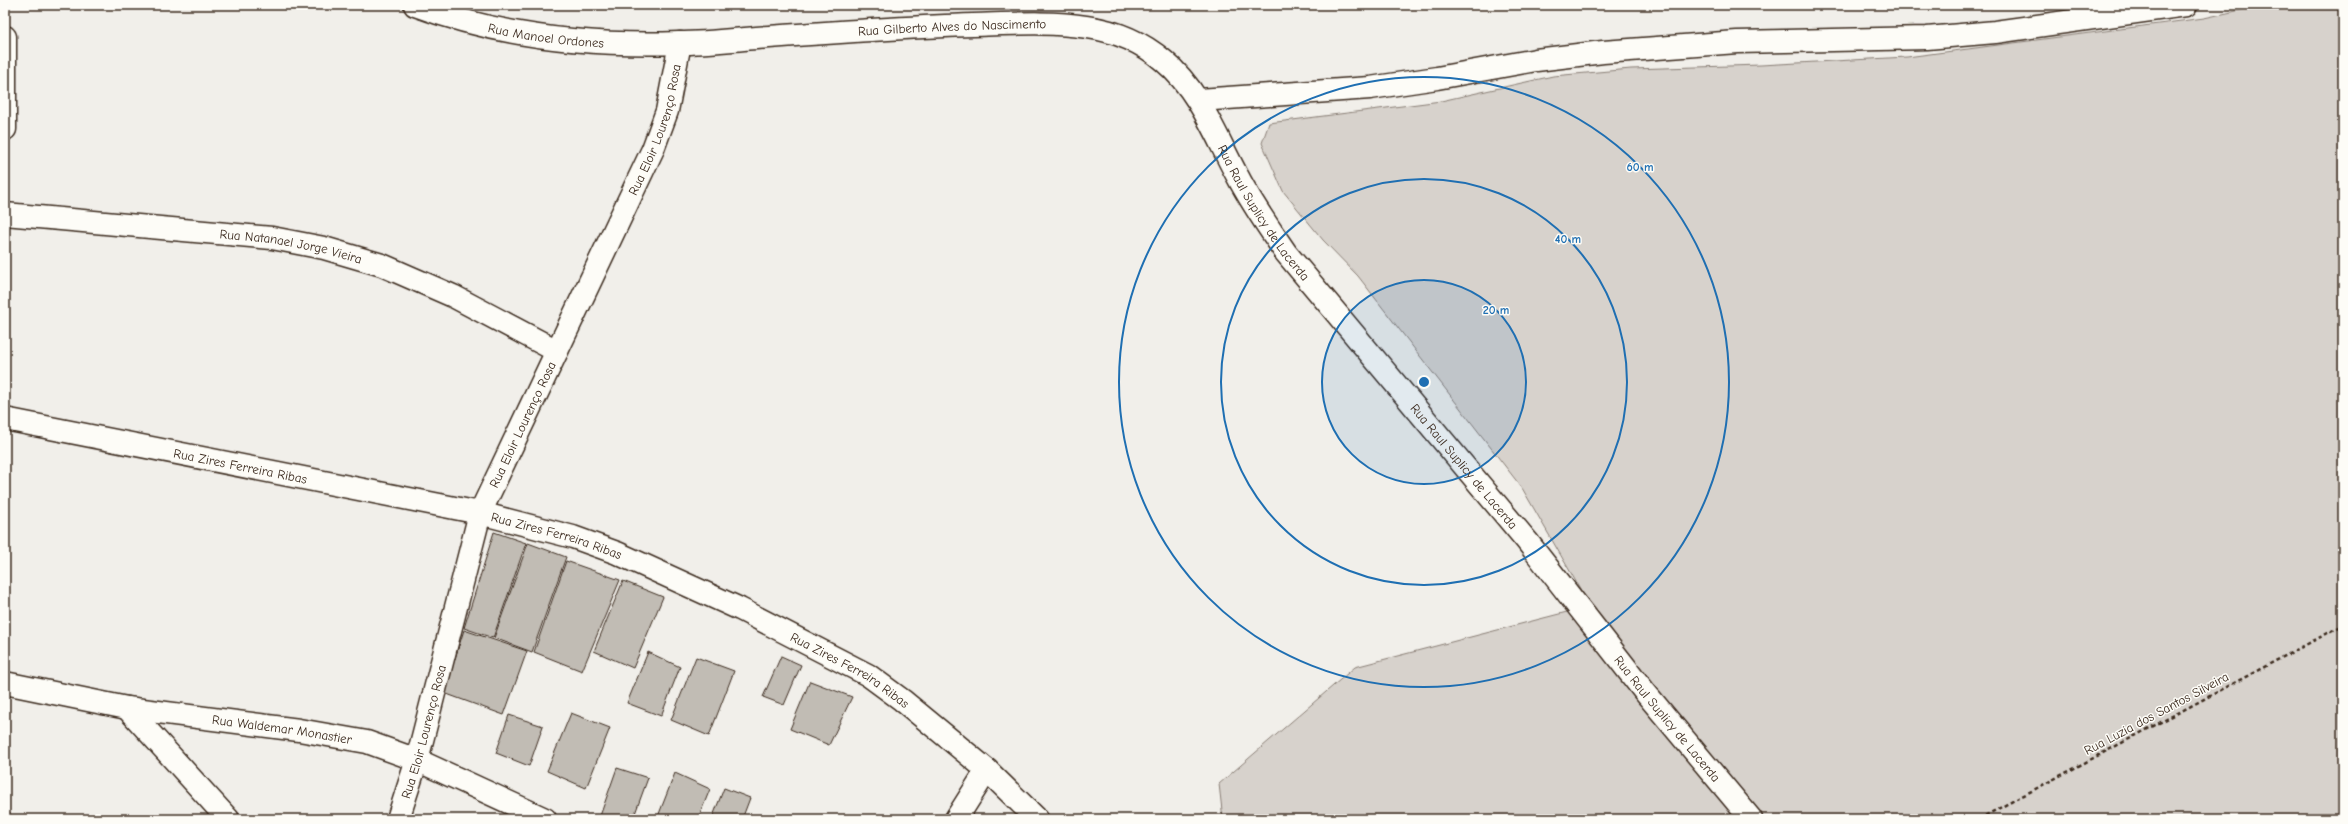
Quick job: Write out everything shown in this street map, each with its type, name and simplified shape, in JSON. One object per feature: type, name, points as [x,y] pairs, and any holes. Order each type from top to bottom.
[{"type":"street","name":"Rua Manoel Ordones","points":[[415,5],[444,16],[496,30],[550,39],[680,44]]},
{"type":"street","points":[[1199,100],[1370,88],[1438,78],[1536,60],[1603,52],[1737,42],[1935,38],[2003,31],[2186,5]]},
{"type":"street","name":"Rua Gilberto Alves do Nascimento","points":[[680,44],[925,26],[1051,23],[1089,27],[1130,38],[1164,61],[1199,100]]},
{"type":"street","name":"Rua Eloir Lourenço Rosa","points":[[398,819],[417,760],[480,513],[653,149],[667,111],[680,44]]},
{"type":"street","points":[[5,49],[5,129]]},
{"type":"street","name":"Rua Raul Suplicy de Lacerda","points":[[1199,100],[1239,179],[1263,221],[1286,253],[1527,541],[1653,703],[1751,819]]},
{"type":"street","name":"Rua Natanael Jorge Vieira","points":[[5,214],[272,238],[324,248],[382,265],[453,296],[557,351]]},
{"type":"street","name":"Rua Zires Ferreira Ribas","points":[[5,419],[480,513],[573,537],[617,553],[784,631],[868,676],[902,700],[987,770],[1037,819]]},
{"type":"street","name":"Rua Waldemar Monastier","points":[[5,683],[127,708],[335,735],[367,742],[417,760],[545,819]]},
{"type":"street","points":[[127,708],[228,819]]},
{"type":"street","points":[[956,819],[987,770]]},
{"type":"path","name":"Rua Luzia dos Santos Silveira","points":[[1979,819],[2343,625]]},
{"type":"shaded area","points":[[2264,5],[2343,5],[2343,819],[1223,819],[1219,784],[1355,667],[1590,606],[1522,488],[1358,276],[1323,240],[1283,191],[1262,143],[1269,123],[1441,101],[1553,76],[1631,69],[1761,65],[1907,57],[2204,18]]},
{"type":"building","points":[[494,532],[526,543],[493,638],[464,628]]},
{"type":"building","points":[[528,543],[566,557],[532,652],[494,638]]},
{"type":"building","points":[[566,561],[620,580],[582,671],[534,652]]},
{"type":"building","points":[[623,581],[663,597],[633,668],[594,651]]},
{"type":"building","points":[[464,630],[527,651],[504,715],[444,693]]},
{"type":"building","points":[[648,652],[680,667],[661,716],[627,703]]},
{"type":"building","points":[[781,656],[801,665],[784,705],[763,697]]},
{"type":"building","points":[[696,657],[734,671],[709,736],[671,720]]},
{"type":"building","points":[[810,681],[852,697],[829,745],[790,729]]},
{"type":"building","points":[[571,713],[610,728],[586,788],[547,771]]},
{"type":"building","points":[[509,715],[543,726],[529,766],[496,753]]},
{"type":"building","points":[[617,768],[648,778],[633,819],[609,819],[600,816]]},
{"type":"building","points":[[675,773],[710,789],[698,819],[657,819]]},
{"type":"building","points":[[724,788],[750,798],[742,819],[712,819]]}]
